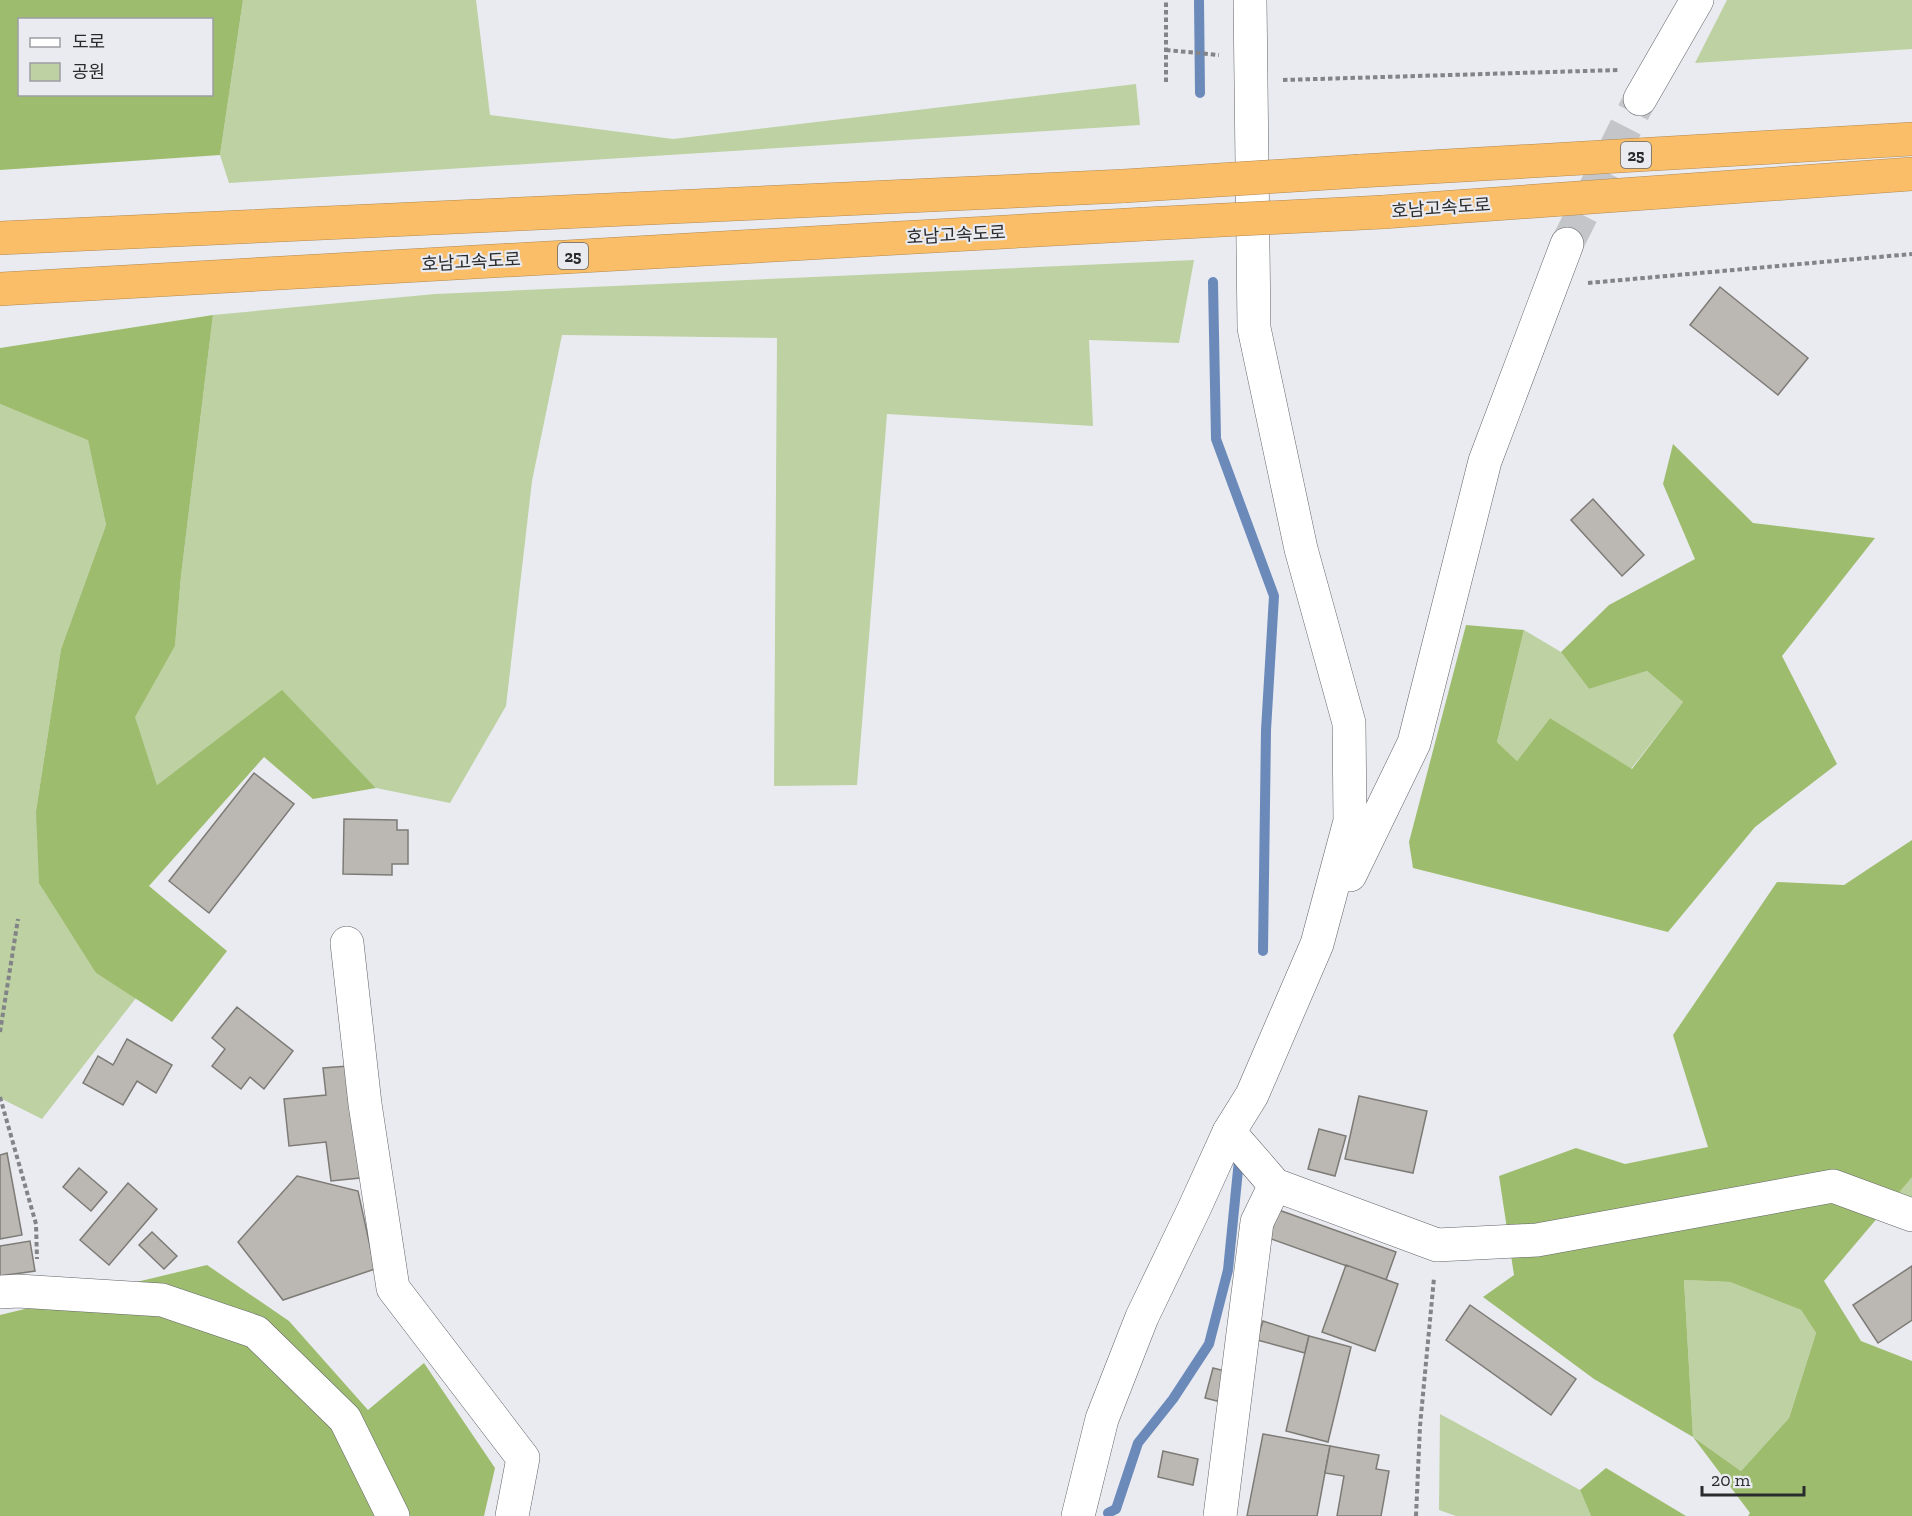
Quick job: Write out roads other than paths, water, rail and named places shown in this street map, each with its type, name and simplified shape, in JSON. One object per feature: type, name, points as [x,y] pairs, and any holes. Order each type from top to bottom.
[{"type":"highway","name":"25","points":[[0,238],[1124,186],[1912,139]]},
{"type":"highway","name":"호남고속도로","points":[[0,289],[1383,212],[1912,174]]},
{"type":"street","points":[[1250,0],[1254,328],[1301,549],[1349,723],[1350,821],[1317,944]]},
{"type":"street","points":[[1640,99],[1697,0]]},
{"type":"street","points":[[1078,1516],[1102,1419],[1142,1317],[1229,1132],[1252,1095],[1317,944],[1414,743],[1485,461],[1567,244]]},
{"type":"street","points":[[347,943],[365,1104],[393,1288],[523,1458],[512,1516]]},
{"type":"street","points":[[1229,1132],[1275,1185],[1437,1245],[1537,1240],[1833,1186],[1912,1215]]},
{"type":"street","points":[[1220,1516],[1257,1222],[1275,1185]]},
{"type":"street","points":[[0,1292],[37,1292],[162,1300],[256,1332],[345,1419],[393,1516]]},
{"type":"waterway","points":[[1199,0],[1200,93]]},
{"type":"waterway","points":[[1213,282],[1216,439],[1274,596],[1266,730],[1263,951]]},
{"type":"waterway","points":[[1108,1513],[1116,1509],[1138,1443],[1173,1399],[1209,1344],[1228,1270],[1239,1160]]},
{"type":"tunnel","points":[[1567,244],[1640,99]]}]
